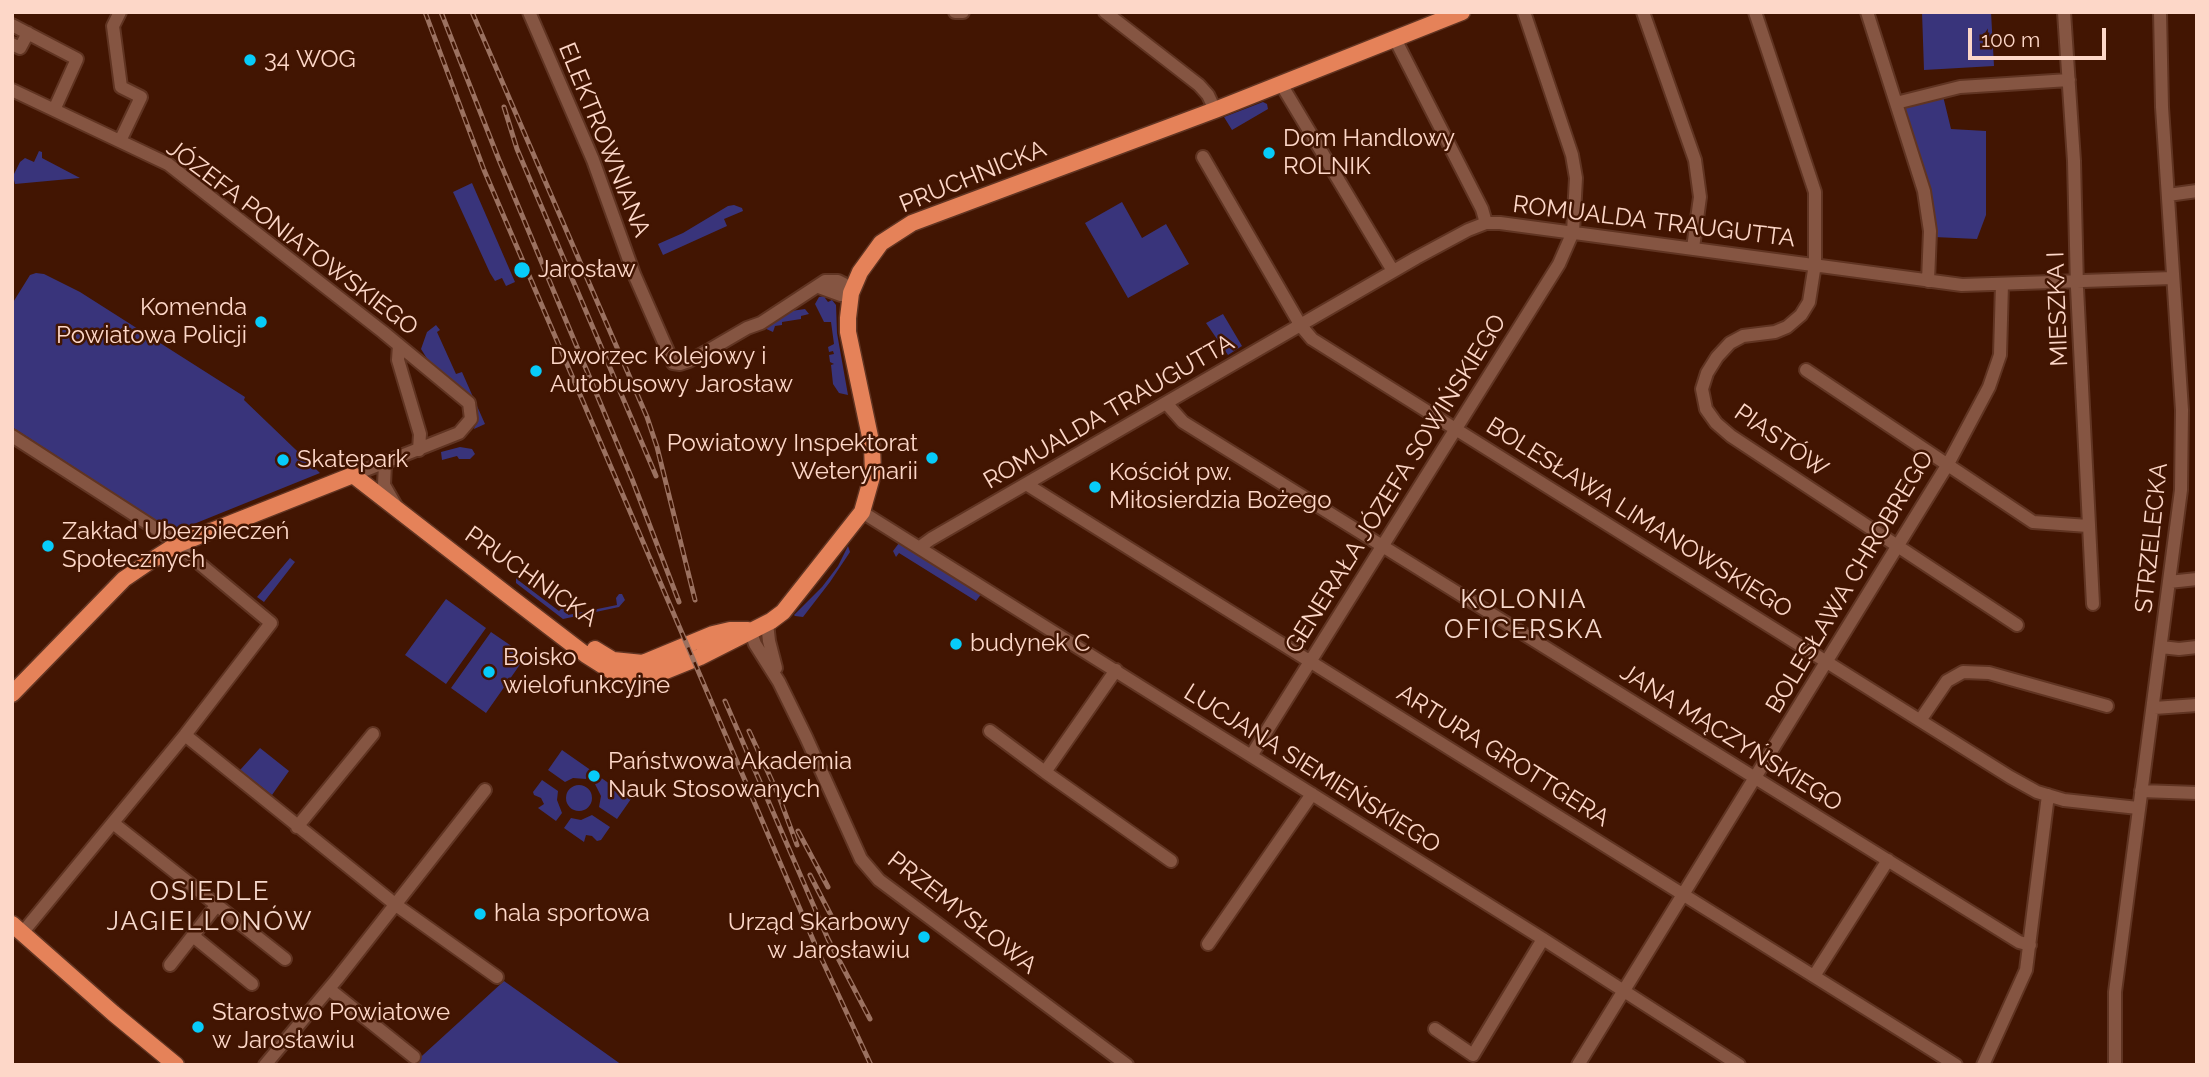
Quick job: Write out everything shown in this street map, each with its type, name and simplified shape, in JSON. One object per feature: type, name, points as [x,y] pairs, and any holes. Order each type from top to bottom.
[{"type":"main road","name":"PRUCHNICKA","points":[[353,475],[528,611],[616,674],[635,678],[653,676],[700,657],[783,612],[862,512],[873,473],[872,446],[848,332],[848,318],[851,293],[865,262],[880,243],[912,223],[1215,110],[1462,12]]},
{"type":"main road","points":[[12,694],[124,579],[176,545],[353,475]]},
{"type":"main road","points":[[16,930],[176,1065]]},
{"type":"street","name":"ELEKTROWNIANA","points":[[529,12],[593,160],[634,274],[673,363],[689,361],[747,328],[761,323],[825,282],[838,281],[851,293]]},
{"type":"street","points":[[955,12],[963,12]]},
{"type":"street","points":[[1104,12],[1199,85],[1208,95],[1215,110]]},
{"type":"street","points":[[1524,12],[1572,155],[1576,177],[1573,232]]},
{"type":"street","points":[[1643,12],[1695,160],[1700,197],[1693,248]]},
{"type":"street","name":"PIASTÓW","points":[[1755,12],[1815,192],[1815,264],[1809,303],[1794,321],[1775,332],[1743,336],[1730,343],[1717,356],[1702,389],[1706,410],[1731,436],[2017,625]]},
{"type":"street","points":[[1867,12],[1928,210],[1928,281]]},
{"type":"street","name":"MIESZKA I","points":[[2064,12],[2076,213],[2093,604]]},
{"type":"street","name":"STRZELECKA","points":[[2115,1065],[2115,992],[2181,490],[2182,410],[2162,107],[2161,12]]},
{"type":"street","points":[[115,14],[113,26],[121,87],[141,97],[120,141]]},
{"type":"street","points":[[12,25],[77,59],[54,110]]},
{"type":"street","points":[[12,44],[20,48],[28,33]]},
{"type":"street","points":[[1395,39],[1482,209],[1486,223]]},
{"type":"street","points":[[1896,103],[1960,87],[2069,80]]},
{"type":"street","points":[[1281,84],[1393,271]]},
{"type":"street","name":"JÓZEFA PONIATOWSKIEGO","points":[[12,90],[168,164],[463,396],[471,411],[467,426],[459,433],[419,450]]},
{"type":"street","name":"BOLESŁAWA LIMANOWSKIEGO","points":[[1203,157],[1301,326],[1312,339],[2010,777],[2037,792],[2064,800],[2138,808]]},
{"type":"street","points":[[2168,195],[2197,191]]},
{"type":"street","name":"ROMUALDA TRAUGUTTA","points":[[920,547],[1393,271],[1486,223],[1573,232],[1962,285],[2173,278]]},
{"type":"street","name":"GENERAŁA JÓZEFA SOWIŃSKIEGO","points":[[1251,756],[1559,264],[1573,232]]},
{"type":"street","name":"BOLESŁAWA CHROBREGO","points":[[1578,1065],[1948,464],[1989,387],[2000,355],[2001,284]]},
{"type":"street","points":[[353,475],[419,450],[420,433],[398,360],[400,345]]},
{"type":"street","points":[[1806,370],[2033,522],[2088,526]]},
{"type":"street","name":"JANA MĄCZYŃSKIEGO","points":[[1166,403],[1184,422],[2019,942],[2031,945]]},
{"type":"street","points":[[12,436],[164,534],[271,622],[185,735],[113,823],[16,930]]},
{"type":"street","points":[[385,464],[384,485],[396,508]]},
{"type":"street","name":"ARTURA GROTTGERA","points":[[1026,484],[1956,1065]]},
{"type":"street","name":"LUCJANA SIEMIEŃSKIEGO","points":[[862,512],[1739,1065]]},
{"type":"street","points":[[2169,582],[2197,579]]},
{"type":"street","points":[[767,623],[779,682]]},
{"type":"street","points":[[750,630],[755,644],[779,682]]},
{"type":"street","points":[[2161,647],[2197,647]]},
{"type":"street","points":[[1045,772],[1115,670]]},
{"type":"street","points":[[1921,719],[1947,681],[1972,671],[1989,673],[2107,706]]},
{"type":"street","name":"PRZEMYSŁOWA","points":[[779,682],[861,859],[879,880],[1127,1065]]},
{"type":"street","points":[[2154,708],[2197,705]]},
{"type":"street","points":[[990,731],[1171,860]]},
{"type":"street","points":[[297,827],[373,734]]},
{"type":"street","points":[[185,735],[396,905],[497,977]]},
{"type":"street","points":[[267,1062],[329,989],[485,790]]},
{"type":"street","points":[[2141,791],[2197,793]]},
{"type":"street","points":[[1208,944],[1312,794]]},
{"type":"street","points":[[1983,1065],[2026,970],[2048,795]]},
{"type":"street","points":[[113,823],[285,958]]},
{"type":"street","points":[[1814,976],[1888,860]]},
{"type":"street","points":[[170,965],[216,906]]},
{"type":"street","points":[[192,936],[252,984]]},
{"type":"street","points":[[1435,1029],[1470,1060],[1543,939]]},
{"type":"street","points":[[329,989],[414,1057]]},
{"type":"shaded area","points":[[1922,12],[1991,12],[1994,66],[1924,70]]},
{"type":"shaded area","points":[[1943,96],[1951,129],[1986,131],[1986,215],[1977,239],[1934,237],[1903,109]]},
{"type":"shaded area","points":[[1263,102],[1268,109],[1232,130],[1224,117]]},
{"type":"shaded area","points":[[39,151],[42,152],[42,158],[80,178],[15,184],[13,176],[20,162],[25,158],[34,162]]},
{"type":"shaded area","points":[[472,183],[515,282],[506,286],[502,278],[495,281],[490,273],[453,192]]},
{"type":"shaded area","points":[[1122,202],[1142,238],[1166,224],[1189,264],[1128,298],[1085,223]]},
{"type":"shaded area","points":[[734,205],[743,211],[724,219],[727,226],[663,255],[658,244]]},
{"type":"shaded area","points":[[44,274],[80,292],[245,397],[244,400],[320,473],[174,532],[12,427],[12,304],[30,275]]},
{"type":"shaded area","points":[[824,296],[828,302],[832,300],[836,305],[837,333],[848,395],[839,393],[833,384],[831,365],[834,364],[830,362],[829,355],[834,354],[833,351],[829,352],[828,347],[834,344],[831,322],[824,322],[815,304],[819,297]]},
{"type":"shaded area","points":[[790,309],[805,309],[809,314],[801,316],[801,319],[782,322],[782,325],[775,326],[773,332],[762,327]]},
{"type":"shaded area","points":[[1223,314],[1242,346],[1228,355],[1206,323]]},
{"type":"shaded area","points":[[436,325],[456,374],[462,372],[485,424],[474,429],[477,416],[472,398],[431,365],[421,349],[427,332]]},
{"type":"shaded area","points":[[460,447],[472,449],[475,454],[470,459],[459,459],[457,456],[442,460],[441,452]]},
{"type":"shaded area","points":[[899,543],[982,593],[976,601],[899,553],[896,557],[893,551]]},
{"type":"shaded area","points":[[848,546],[850,552],[830,582],[803,617],[795,616],[838,566]]},
{"type":"shaded area","points":[[290,558],[295,562],[264,602],[257,597]]},
{"type":"shaded area","points":[[521,574],[518,580],[559,611],[566,607],[568,615],[617,605],[616,598],[619,594],[622,594],[625,600],[619,607],[563,619],[516,583],[516,577]]},
{"type":"shaded area","points":[[446,599],[486,628],[446,684],[405,655]]},
{"type":"shaded area","name":"Boisko wielofunkcyjne","points":[[491,632],[526,656],[486,713],[451,688]]},
{"type":"shaded area","points":[[260,748],[289,771],[272,795],[240,770]]},
{"type":"shaded area","points":[[562,750],[592,771],[586,779],[573,778],[565,782],[548,770]]},
{"type":"shaded area","points":[[600,777],[631,799],[617,819],[599,807],[601,796],[595,784]]},
{"type":"shaded area","points":[[542,780],[558,791],[557,800],[562,813],[556,821],[538,808],[544,804],[533,792]]},
{"type":"shaded area","points":[[579,785],[588,789],[592,798],[588,807],[579,811],[570,807],[566,798],[570,789]]},
{"type":"shaded area","points":[[592,815],[610,827],[601,840],[597,841],[586,835],[584,842],[564,828],[571,818],[581,820]]},
{"type":"shaded area","points":[[504,981],[622,1065],[412,1065]]},
{"type":"railway","points":[[425,12],[484,170],[817,949],[871,1065]]},
{"type":"railway","points":[[441,12],[499,160],[632,479],[679,602]]},
{"type":"railway","points":[[472,12],[647,417],[695,600]]},
{"type":"railway","points":[[504,107],[517,149],[656,476]]},
{"type":"railway","points":[[725,701],[828,939],[870,1019]]},
{"type":"railway","points":[[749,731],[778,794],[797,845]]},
{"type":"railway","points":[[798,831],[828,887]]},
{"type":"railway","points":[[810,875],[836,925]]},
{"type":"place","name":"34 WOG","points":[[250,60]]},
{"type":"place","name":"Dom Handlowy ROLNIK","points":[[1269,153]]},
{"type":"place","name":"Jarosław","points":[[522,270]]},
{"type":"place","name":"Komenda Powiatowa Policji","points":[[261,322]]},
{"type":"place","name":"Dworzec Kolejowy i Autobusowy Jarosław","points":[[536,371]]},
{"type":"place","name":"Powiatowy Inspektorat Weterynarii","points":[[932,458]]},
{"type":"place","name":"Skatepark","points":[[283,460]]},
{"type":"place","name":"Kościół pw. Miłosierdzia Bożego","points":[[1095,487]]},
{"type":"place","name":"Zakład Ubezpieczeń Społecznych","points":[[48,546]]},
{"type":"place","name":"budynek C","points":[[956,644]]},
{"type":"place","name":"Boisko wielofunkcyjne","points":[[489,672]]},
{"type":"place","name":"Państwowa Akademia Nauk Stosowanych","points":[[594,776]]},
{"type":"place","name":"hala sportowa","points":[[480,914]]},
{"type":"place","name":"Urząd Skarbowy w Jarosławiu","points":[[924,937]]},
{"type":"place","name":"Starostwo Powiatowe w Jarosławiu","points":[[198,1027]]},
{"type":"district","name":"KOLONIA OFICERSKA","points":[[1524,615]]},
{"type":"district","name":"OSIEDLE JAGIELLONÓW","points":[[210,907]]}]
